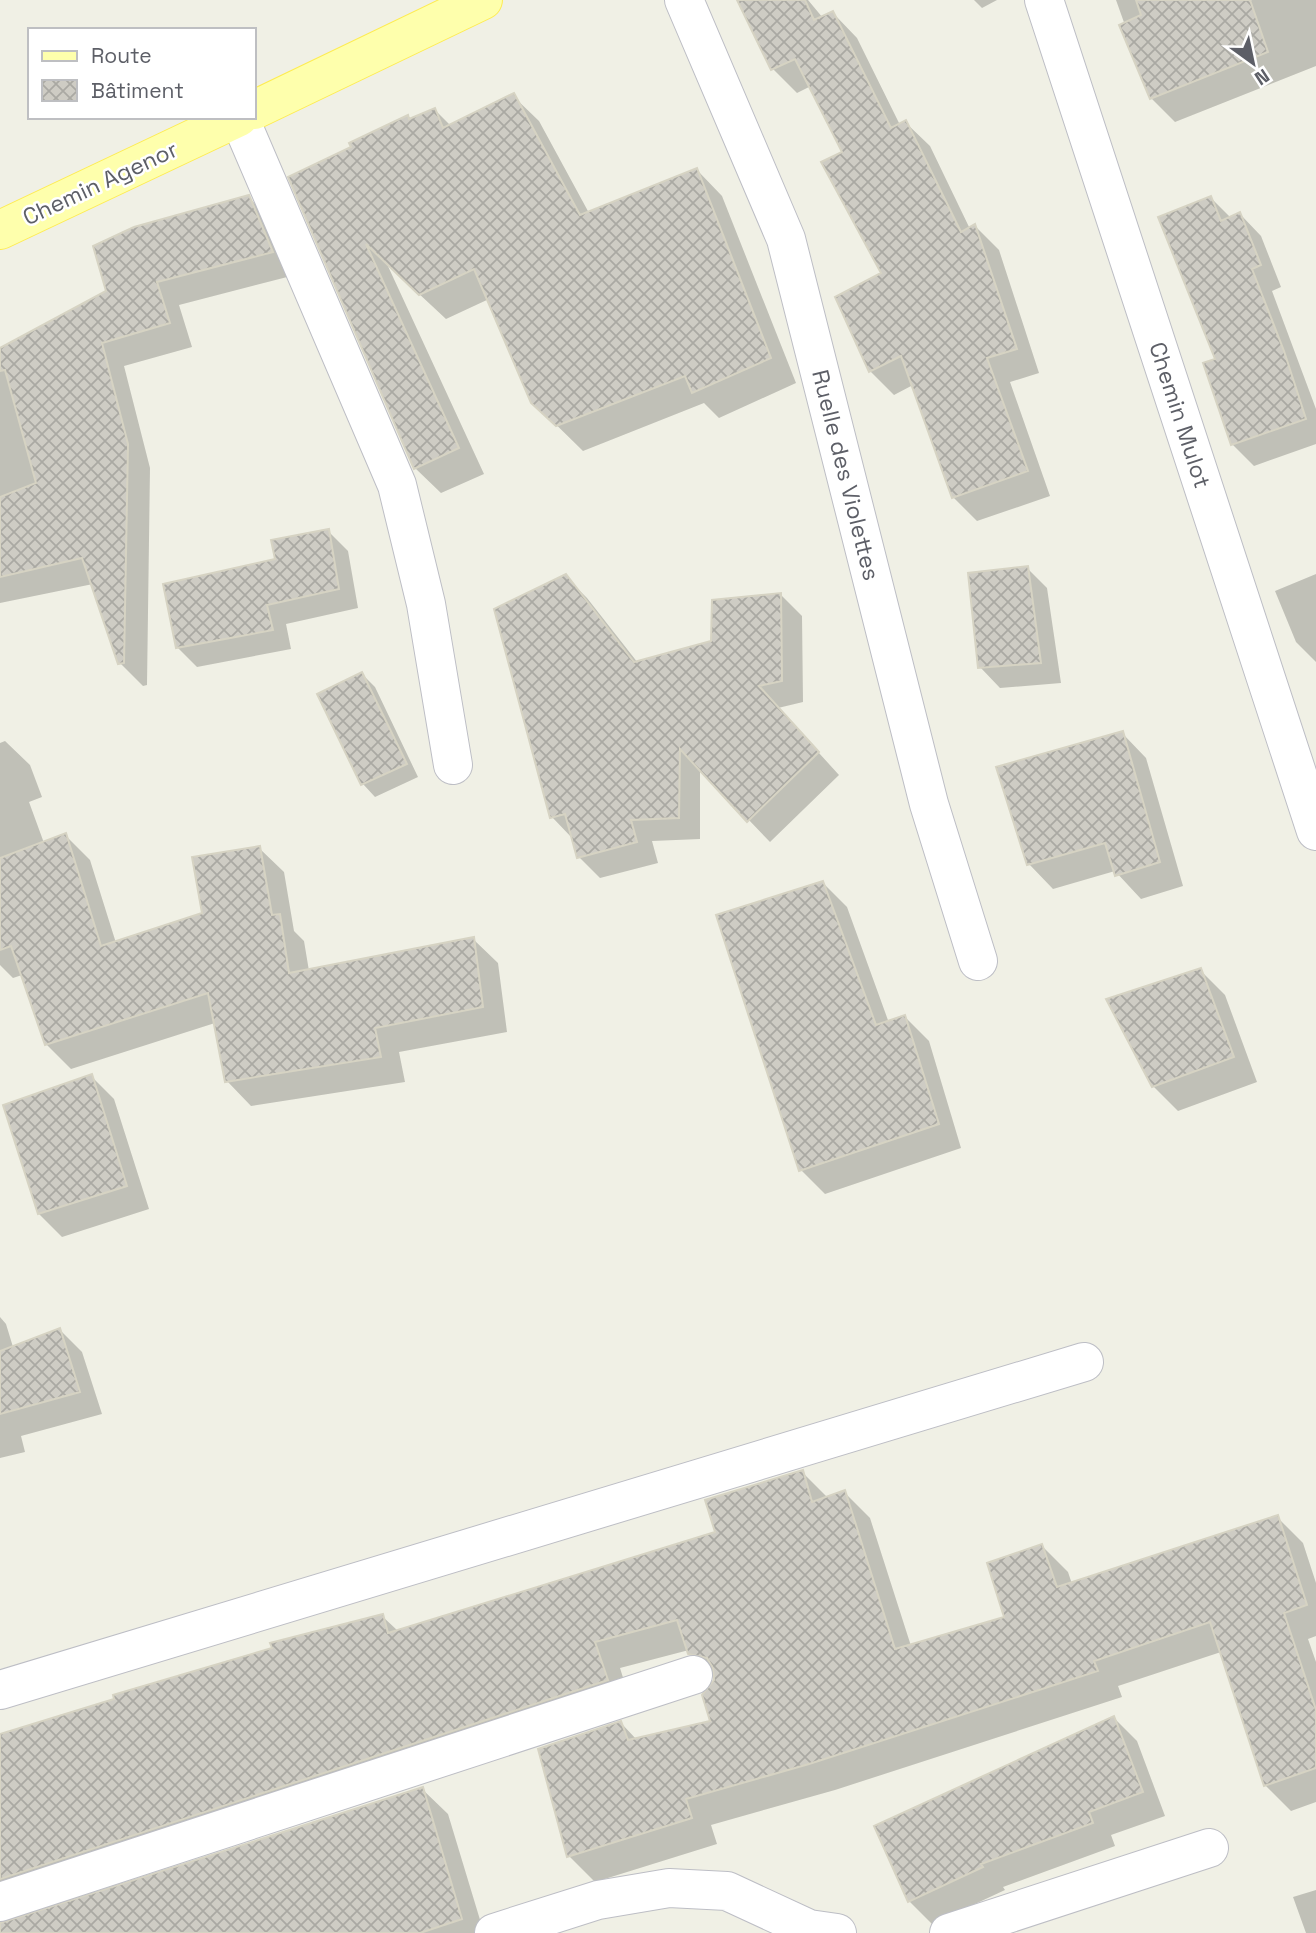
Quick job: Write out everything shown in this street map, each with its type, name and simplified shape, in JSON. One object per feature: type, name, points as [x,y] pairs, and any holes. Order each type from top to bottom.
[{"type":"main road","points":[[256,109],[483,0]]},
{"type":"main road","name":"Chemin Agenor","points":[[0,230],[235,119]]},
{"type":"street","name":"Ruelle des Violettes","points":[[684,0],[786,239],[929,804],[978,961]]},
{"type":"street","name":"Chemin Mulot","points":[[1045,0],[1316,831]]},
{"type":"street","points":[[240,119],[397,485],[426,604],[453,765]]},
{"type":"street","points":[[0,1690],[1084,1362]]},
{"type":"street","points":[[0,1902],[693,1675]]},
{"type":"street","points":[[949,1933],[1209,1848]]},
{"type":"street","points":[[494,1933],[598,1900],[669,1888],[727,1891],[809,1929],[836,1933]]},
{"type":"building","points":[[737,0],[805,0],[814,20],[833,11],[891,128],[906,120],[961,232],[975,224],[1017,349],[987,358],[1028,471],[952,498],[901,356],[869,372],[835,297],[881,273],[821,162],[842,152],[795,59],[771,70]]},
{"type":"building","points":[[1136,0],[1250,0],[1268,52],[1150,99],[1119,25],[1141,15]]},
{"type":"building","points":[[514,93],[580,215],[697,168],[771,358],[692,393],[685,376],[556,426],[531,403],[474,269],[419,295],[366,244],[459,448],[414,469],[288,177],[351,147],[349,143],[408,115],[409,119],[435,108],[443,128]]},
{"type":"building","points":[[249,195],[273,252],[157,282],[170,323],[102,343],[128,444],[124,663],[118,664],[82,558],[0,577],[0,497],[36,483],[5,370],[0,371],[0,348],[106,291],[93,246],[134,227]]},
{"type":"building","points":[[1211,196],[1221,221],[1240,212],[1261,265],[1252,269],[1284,351],[1306,419],[1231,445],[1203,363],[1215,359],[1158,217]]},
{"type":"building","points":[[329,529],[339,589],[267,605],[273,630],[176,648],[163,584],[275,559],[271,540]]},
{"type":"building","points":[[1028,566],[1041,663],[978,668],[968,573]]},
{"type":"building","points":[[566,574],[634,662],[711,641],[712,600],[781,593],[782,681],[759,686],[819,752],[747,822],[680,749],[679,818],[631,820],[637,842],[577,858],[565,814],[550,818],[494,609]]},
{"type":"building","points":[[362,672],[407,764],[361,785],[317,694]]},
{"type":"building","points":[[1123,731],[1160,862],[1115,876],[1105,843],[1027,865],[996,767]]},
{"type":"building","points":[[66,833],[101,946],[202,913],[192,857],[260,846],[272,915],[280,914],[289,973],[474,937],[483,1007],[375,1028],[381,1057],[225,1082],[208,993],[45,1045],[11,946],[0,950],[0,858]]},
{"type":"building","points":[[823,881],[876,1025],[905,1015],[939,1124],[799,1171],[716,915]]},
{"type":"building","points":[[1201,968],[1234,1057],[1152,1087],[1106,999]]},
{"type":"building","points":[[92,1074],[127,1186],[38,1214],[3,1105]]},
{"type":"building","points":[[60,1328],[80,1392],[0,1414],[0,1351]]},
{"type":"building","points":[[803,1470],[812,1502],[845,1490],[895,1649],[1004,1617],[987,1563],[1042,1544],[1057,1587],[1278,1515],[1307,1605],[1284,1613],[1316,1710],[1316,1768],[1264,1786],[1210,1622],[1094,1661],[1098,1671],[809,1764],[686,1799],[692,1818],[567,1857],[538,1749],[621,1721],[628,1740],[710,1721],[702,1695],[714,1680],[713,1668],[707,1658],[688,1654],[677,1620],[595,1642],[608,1680],[0,1879],[0,1734],[114,1699],[113,1695],[272,1648],[270,1643],[383,1614],[388,1633],[715,1532],[705,1500]]},
{"type":"building","points":[[1114,1716],[1143,1792],[1089,1812],[1093,1823],[981,1864],[983,1867],[908,1902],[874,1826]]},
{"type":"building","points":[[423,1787],[462,1919],[420,1933],[0,1933],[0,1923]]}]
